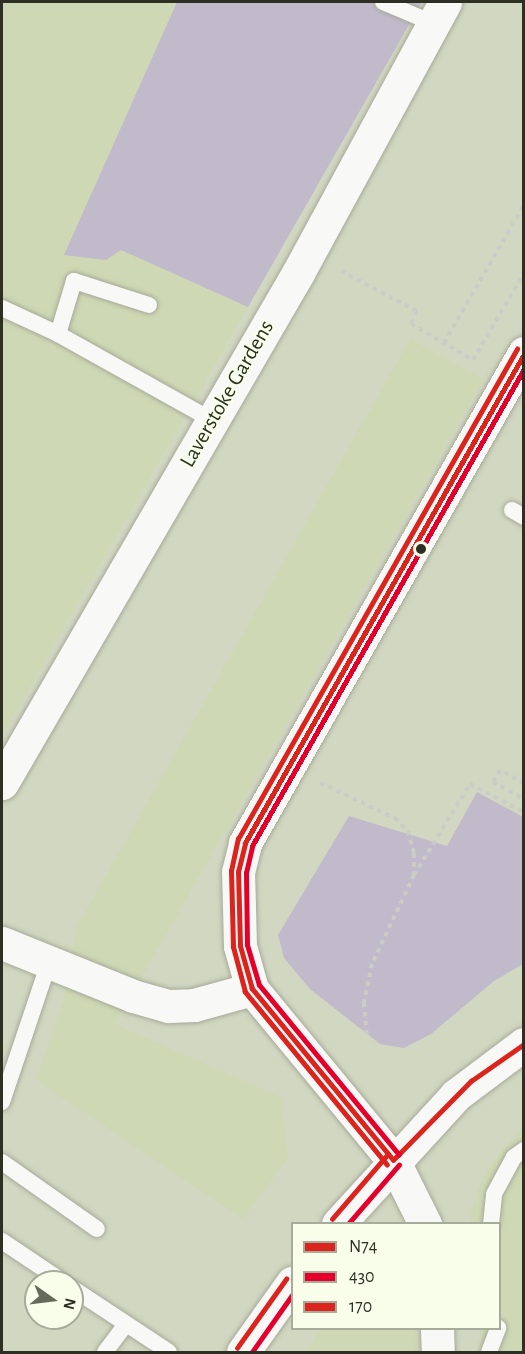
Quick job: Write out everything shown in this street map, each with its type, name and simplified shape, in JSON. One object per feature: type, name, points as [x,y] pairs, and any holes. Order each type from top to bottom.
[{"type":"main road","name":"Laverstoke Gardens","points":[[2,783],[308,254],[439,12]]},
{"type":"main road","points":[[424,1222],[393,1160],[252,989],[240,946],[236,902],[245,843],[519,372]]},
{"type":"main road","points":[[2,943],[132,996],[169,1006],[194,1005],[252,989]]},
{"type":"main road","points":[[340,1222],[393,1160],[471,1081],[524,1044]]},
{"type":"main road","points":[[243,1353],[291,1284]]},
{"type":"main road","points":[[437,1330],[438,1353]]},
{"type":"lane","points":[[383,2],[439,12]]},
{"type":"lane","points":[[58,334],[74,281],[149,305]]},
{"type":"lane","points":[[2,308],[58,334],[212,420]]},
{"type":"lane","points":[[2,1102],[49,962]]},
{"type":"lane","points":[[491,1222],[494,1194],[514,1157],[524,1150]]},
{"type":"lane","points":[[2,1162],[97,1229]]},
{"type":"lane","points":[[2,1242],[45,1270]]},
{"type":"lane","points":[[84,1296],[169,1353]]},
{"type":"lane","points":[[105,1353],[126,1323]]},
{"type":"lane","points":[[489,1353],[498,1330]]},
{"type":"path","points":[[444,343],[524,205]]},
{"type":"path","points":[[308,254],[417,311],[411,324],[473,360],[524,273]]},
{"type":"path","points":[[524,783],[500,770],[493,782],[524,799]]},
{"type":"path","points":[[367,1038],[364,1003],[372,964],[414,875],[470,784],[524,812]]},
{"type":"path","points":[[350,800],[395,818],[408,831],[414,853],[414,875]]},
{"type":"shaded area","points":[[2,2],[177,2],[65,255],[121,250],[248,307],[2,736]]},
{"type":"shaded area","points":[[177,2],[422,2],[248,307],[121,250],[106,260],[64,255]]},
{"type":"shaded area","points":[[410,339],[483,379],[115,1024],[281,1097],[288,1159],[243,1219],[36,1080],[63,1002],[77,926]]},
{"type":"shaded area","points":[[477,792],[523,817],[523,964],[494,981],[431,1034],[404,1048],[380,1044],[310,989],[284,958],[278,935],[349,816],[447,846]]},
{"type":"shaded area","points":[[523,1127],[523,1352],[480,1352],[481,1330],[501,1330],[501,1222],[470,1222],[471,1210],[486,1170]]},
{"type":"shaded area","points":[[320,1330],[417,1330],[419,1352],[306,1352]]},
{"type":"transit line","name":"170","points":[[387,1165],[245,992],[233,947],[231,871],[238,839],[517,349]]},
{"type":"transit line","name":"N74","points":[[393,1160],[252,989],[240,946],[238,872],[245,843],[524,354]]},
{"type":"transit line","name":"430","points":[[399,1155],[259,985],[247,945],[246,873],[252,846],[524,369]]},
{"type":"transit line","name":"N74","points":[[393,1160],[471,1081],[524,1044]]},
{"type":"transit line","name":"170","points":[[332,1219],[387,1155]]},
{"type":"transit line","name":"430","points":[[350,1222],[399,1165]]},
{"type":"transit line","name":"170","points":[[237,1348],[286,1279]]},
{"type":"transit line","name":"430","points":[[252,1352],[291,1296]]}]
